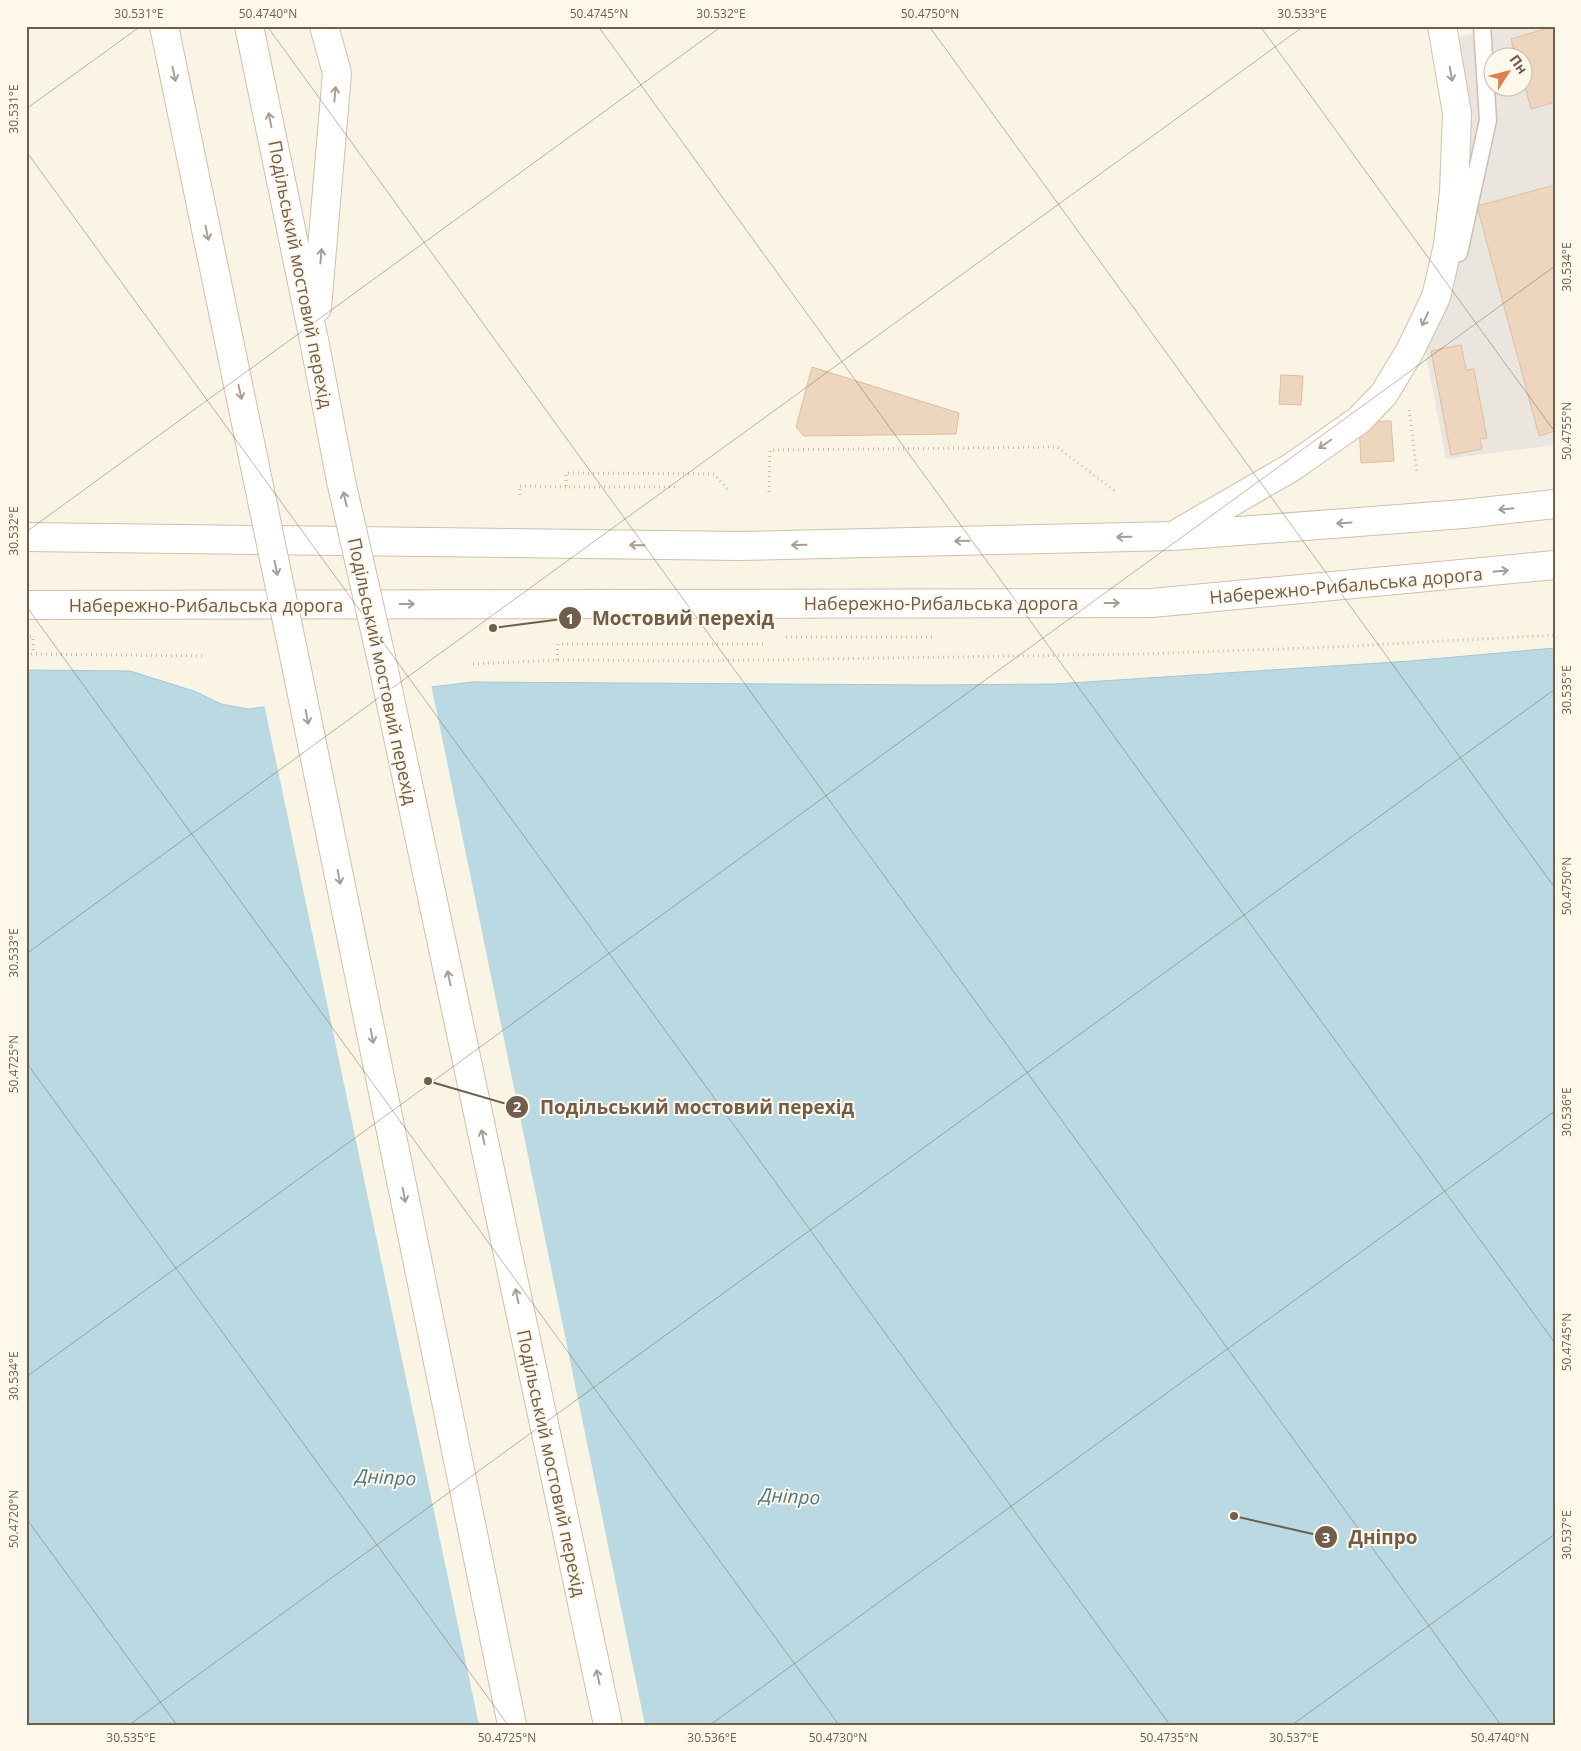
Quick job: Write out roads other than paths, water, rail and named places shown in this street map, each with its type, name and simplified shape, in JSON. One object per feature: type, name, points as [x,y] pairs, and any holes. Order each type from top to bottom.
[{"type":"main road","points":[[164,26],[512,1725]]},
{"type":"main road","name":"Подільський мостовий перехід","points":[[249,26],[341,481],[383,666],[608,1725]]},
{"type":"main road","points":[[314,340],[337,73],[324,26]]},
{"type":"main road","points":[[1173,536],[1292,467],[1359,420],[1384,394],[1410,351],[1436,297],[1448,245],[1454,192],[1458,114],[1442,26]]},
{"type":"main road","points":[[26,537],[740,546],[1173,536],[1464,514],[1555,504]]},
{"type":"main road","name":"Набережно-Рибальська дорога","points":[[26,605],[1152,603],[1555,565]]},
{"type":"lane","points":[[1450,294],[1488,120],[1482,26]]},
{"type":"water","points":[[1555,648],[1555,1725],[26,1725],[26,670],[130,671],[194,691],[221,704],[248,709],[473,682],[1055,684],[1410,661]]},
{"type":"place","name":"Мостовий перехід","points":[[493,628]]},
{"type":"place","name":"Подільський мостовий перехід","points":[[428,1081]]},
{"type":"place","name":"Дніпро","points":[[1234,1516]]}]
